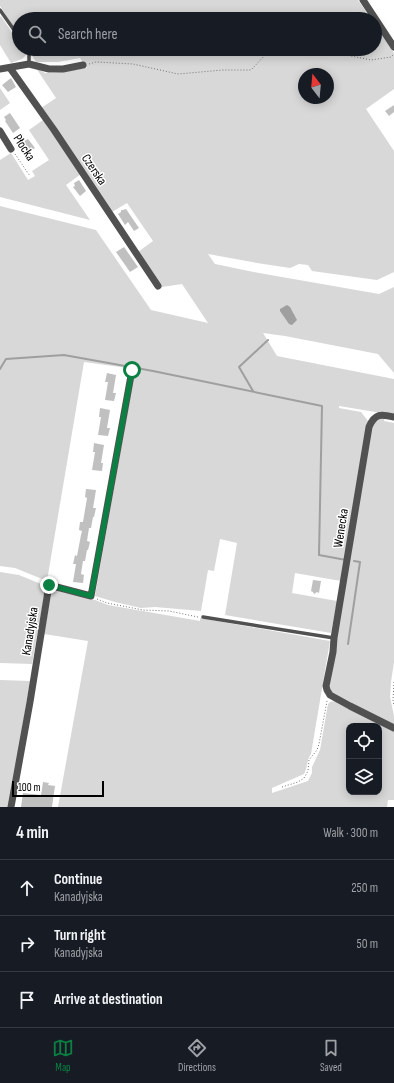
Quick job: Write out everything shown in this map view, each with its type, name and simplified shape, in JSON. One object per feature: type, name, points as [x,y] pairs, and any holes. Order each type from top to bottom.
[{"type":"street","points":[[363,0],[371,12]]},
{"type":"street","points":[[382,29],[394,47]]},
{"type":"street","points":[[0,69],[29,64],[49,69],[62,69],[83,65]]},
{"type":"street","name":"Czerska","points":[[10,68],[54,130],[158,286]]},
{"type":"street","name":"Płocka","points":[[0,131],[11,149]]},
{"type":"street","points":[[91,596],[132,370]]},
{"type":"street","name":"Wenecka","points":[[330,694],[326,686],[333,652],[334,638],[369,427],[373,419],[380,415],[394,417]]},
{"type":"street","name":"Kanadyjska","points":[[11,807],[49,585],[91,596]]},
{"type":"street","points":[[330,694],[350,706],[394,728]]},
{"type":"lane","points":[[0,10],[12,27]]},
{"type":"lane","points":[[29,56],[29,64]]},
{"type":"lane","points":[[203,618],[334,638]]},
{"type":"path","points":[[351,56],[371,60],[391,57],[394,54]]},
{"type":"path","points":[[83,65],[96,62],[133,64],[178,74],[223,70],[251,70],[264,56]]},
{"type":"path","name":"Płocka","points":[[11,149],[30,176]]},
{"type":"path","points":[[91,596],[107,603],[143,610],[169,611],[203,618]]},
{"type":"path","points":[[394,682],[394,706]]},
{"type":"path","points":[[282,787],[298,782],[304,778],[308,771],[309,760],[315,753],[319,744],[326,704],[330,694]]},
{"type":"shaded area","points":[[0,0],[358,0],[366,12],[12,12],[12,25],[0,6]]},
{"type":"shaded area","points":[[1,16],[12,32],[12,56],[25,56],[22,59],[11,63],[0,45]]},
{"type":"shaded area","points":[[382,35],[394,53],[394,89],[366,109],[394,151],[394,272],[377,280],[312,271],[308,265],[299,264],[290,268],[208,254],[215,264],[259,273],[379,294],[394,287],[394,373],[378,354],[263,333],[277,356],[394,379],[394,415],[339,406],[339,408],[361,412],[368,421],[341,581],[295,573],[292,593],[337,601],[331,633],[225,615],[237,543],[220,539],[214,571],[208,570],[201,611],[155,607],[141,608],[95,596],[135,369],[84,362],[47,581],[15,568],[0,566],[0,206],[96,230],[151,310],[208,323],[182,284],[162,287],[138,252],[153,241],[127,203],[112,212],[41,108],[56,98],[36,68],[45,73],[53,73],[87,68],[80,58],[58,62],[36,62],[32,56],[382,56]]},
{"type":"shaded area","points":[[0,88],[10,103],[0,110]]},
{"type":"shaded area","points":[[43,120],[81,174],[66,185],[90,220],[0,197],[0,160],[11,153],[28,180],[35,176],[32,171],[49,160],[29,130]]},
{"type":"shaded area","points":[[287,305],[290,307],[297,320],[292,325],[289,324],[280,311],[280,309]]},
{"type":"shaded area","points":[[385,416],[384,421],[394,423],[394,662],[390,697],[394,716],[394,725],[333,694],[328,685],[371,425],[375,420]]},
{"type":"shaded area","points":[[0,572],[19,575],[46,586],[32,664],[0,663]]},
{"type":"shaded area","points":[[52,589],[95,600],[108,605],[200,621],[200,618],[330,641],[311,754],[304,774],[272,788],[272,793],[308,781],[312,773],[312,767],[320,750],[328,704],[335,701],[380,723],[346,723],[346,795],[382,795],[382,724],[394,730],[394,800],[388,800],[387,807],[58,807],[88,641],[44,634]]},
{"type":"shaded area","points":[[0,680],[30,681],[9,807],[0,807]]},
{"type":"building","points":[[11,78],[16,87],[8,92],[2,85]]},
{"type":"building","points":[[394,105],[394,112],[389,116],[385,111]]},
{"type":"building","points":[[10,113],[20,128],[13,133],[4,117]]},
{"type":"building","points":[[28,139],[35,148],[27,153],[21,143]]},
{"type":"building","points":[[79,180],[86,191],[80,196],[73,187],[75,186],[74,183]]},
{"type":"building","points":[[126,209],[139,228],[134,231],[128,222],[125,225],[118,214],[121,210]]},
{"type":"building","points":[[124,247],[138,267],[130,272],[116,252]]},
{"type":"building","points":[[107,373],[116,375],[113,393],[116,393],[114,401],[105,400],[108,382],[105,382]]},
{"type":"building","points":[[100,408],[110,410],[107,428],[110,428],[108,436],[98,435],[101,417],[99,417]]},
{"type":"building","points":[[94,443],[104,445],[101,463],[103,463],[102,471],[92,470],[95,452],[93,452]]},
{"type":"building","points":[[86,489],[96,490],[93,508],[96,508],[91,528],[89,528],[87,541],[90,542],[85,561],[83,561],[81,574],[84,575],[83,583],[73,582],[76,564],[73,564],[75,555],[77,556],[82,531],[79,530],[80,522],[83,522],[87,498],[85,497]]},
{"type":"building","points":[[313,580],[321,581],[319,593],[317,592],[314,594],[311,591]]},
{"type":"building","points":[[43,782],[49,783],[48,785],[55,786],[52,807],[21,807],[23,793],[41,795]]},
{"type":"waterway","points":[[253,391],[239,367],[268,340]]},
{"type":"waterway","points":[[0,369],[6,359],[64,355],[153,371],[322,406],[319,555],[346,560]]},
{"type":"waterway","points":[[348,644],[360,562],[354,561]]},
{"type":"route","points":[[49,585],[91,596],[132,370]]}]
